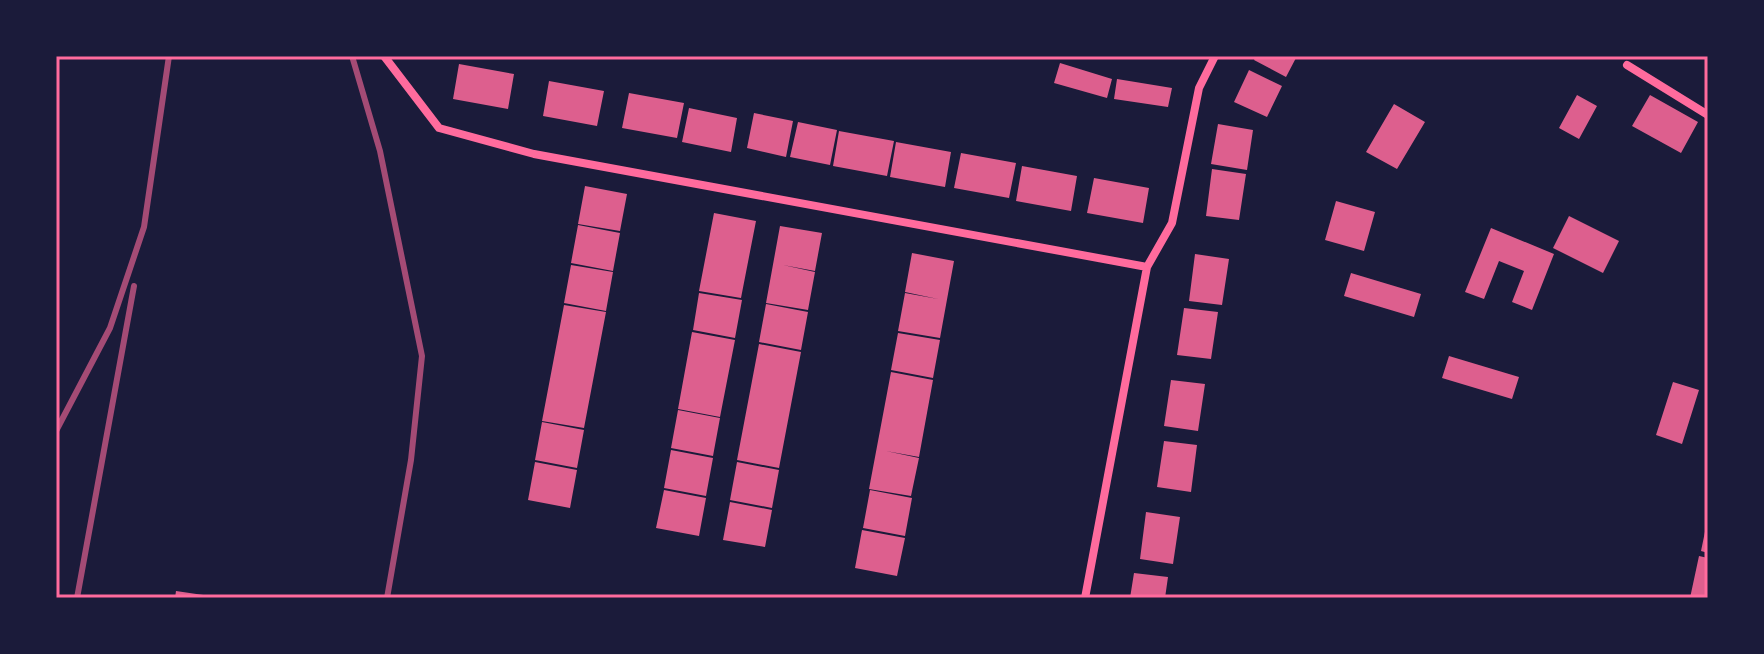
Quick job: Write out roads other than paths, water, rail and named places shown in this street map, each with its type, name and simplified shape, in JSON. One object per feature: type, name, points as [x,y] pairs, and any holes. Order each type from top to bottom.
[{"type":"street","points":[[384,56],[439,128],[534,154],[1147,267]]},
{"type":"street","points":[[1085,598],[1147,267],[1172,223],[1199,88],[1215,56]]},
{"type":"street","points":[[1627,65],[1708,115]]},
{"type":"railway","points":[[56,431],[110,328],[144,227],[169,56]]},
{"type":"railway","points":[[352,56],[380,151],[422,356],[411,460],[387,598]]},
{"type":"railway","points":[[77,598],[134,286]]}]
